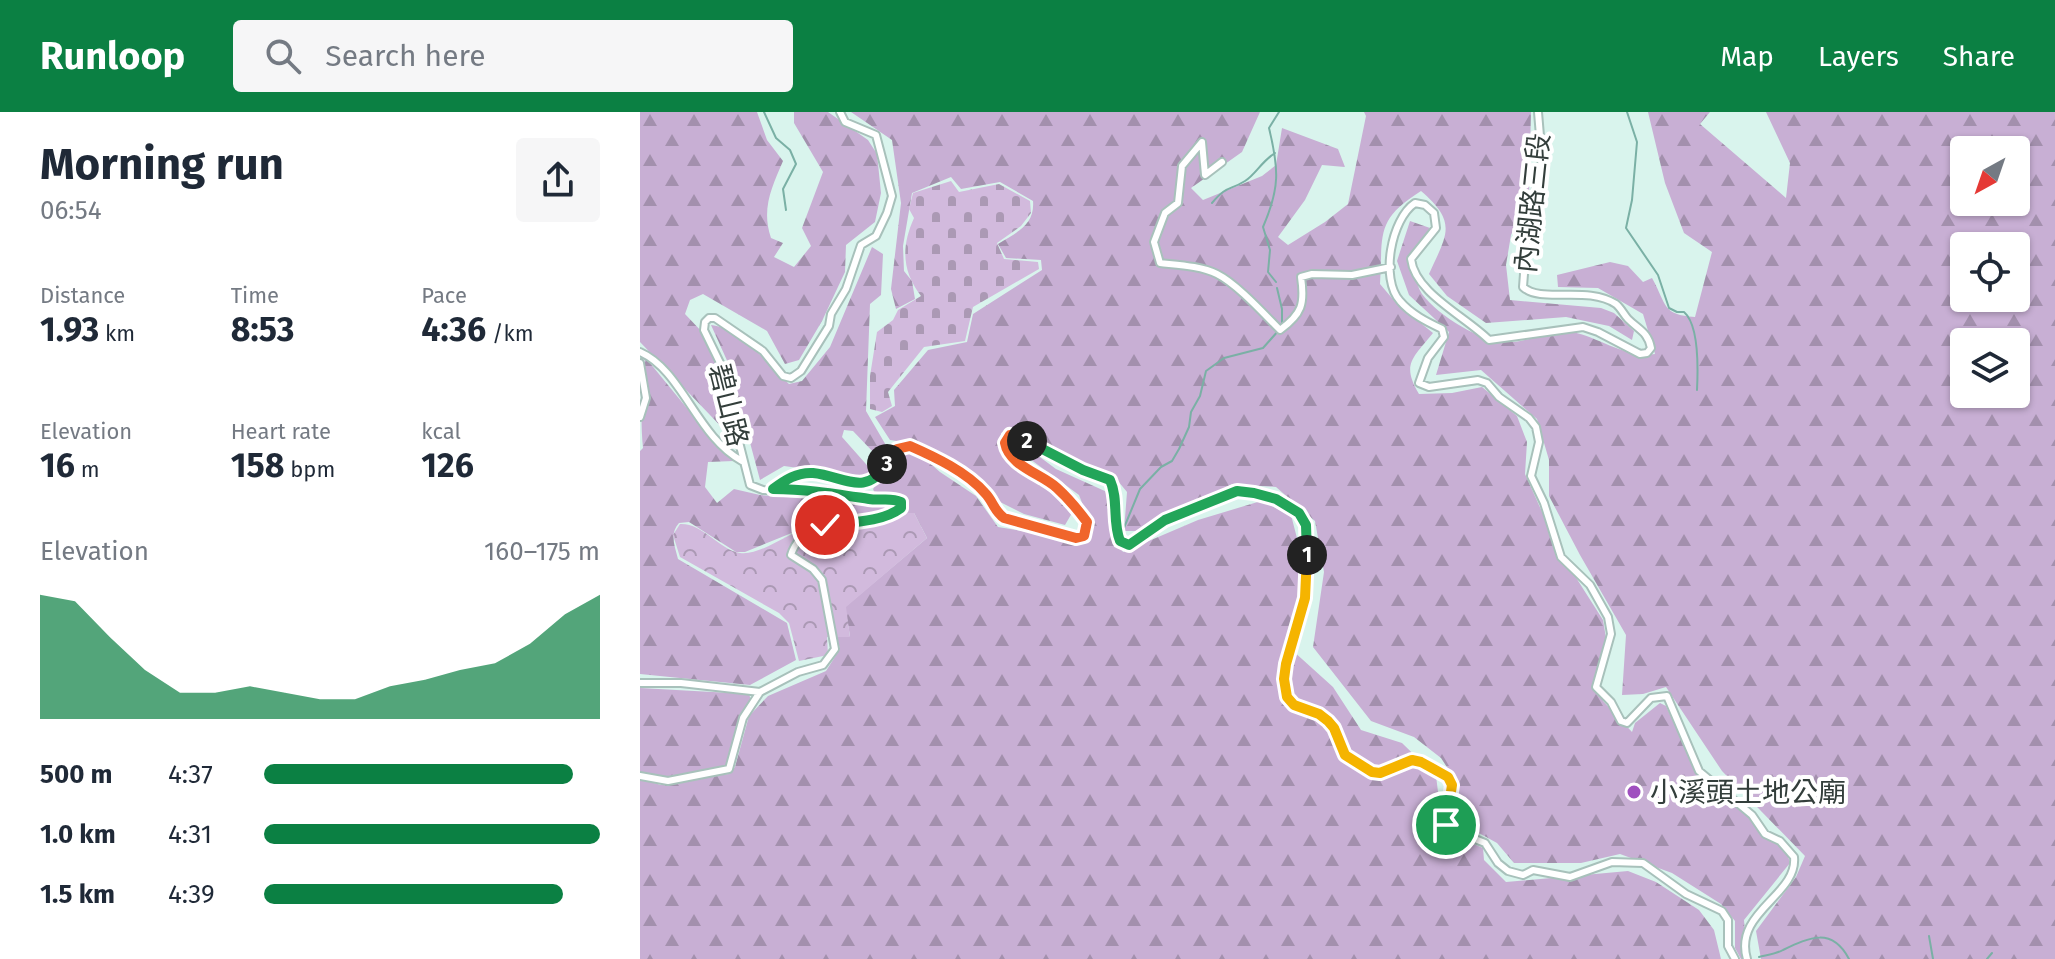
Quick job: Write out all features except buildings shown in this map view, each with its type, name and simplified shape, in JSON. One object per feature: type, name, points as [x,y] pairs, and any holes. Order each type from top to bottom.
[{"type":"street","name":"碧山路","points":[[773,489],[756,489],[750,485],[738,438],[728,417],[725,373],[704,326],[709,318],[715,318],[763,351],[783,376],[791,378],[801,371],[817,348],[829,326],[831,314],[846,289],[861,245],[876,236],[892,196],[876,135],[845,122],[840,112]]},
{"type":"street","name":"內湖路三段","points":[[1538,112],[1542,160],[1529,208],[1523,287],[1534,295],[1585,293],[1616,305],[1648,336],[1651,348],[1647,353],[1640,354],[1583,327],[1489,340],[1427,290],[1412,271],[1411,259],[1436,228],[1434,213],[1425,205],[1415,203],[1409,207],[1397,225],[1391,252],[1395,293],[1419,317],[1442,329],[1444,337],[1428,358],[1419,383],[1429,387],[1478,380],[1487,383],[1536,427],[1539,442],[1531,476],[1544,503],[1561,557],[1590,585],[1608,617],[1611,634],[1596,687],[1611,702],[1621,721],[1627,723],[1651,698],[1667,696],[1699,771],[1752,815],[1765,834],[1780,841],[1794,857],[1792,871],[1744,938],[1747,959]]},
{"type":"street","points":[[1222,162],[1205,175],[1202,142],[1182,166],[1178,203],[1165,213],[1154,242],[1160,263],[1184,265],[1217,274],[1257,306],[1280,330],[1295,318],[1304,298],[1301,277],[1312,274],[1352,275],[1391,267]]},
{"type":"street","points":[[640,352],[682,391],[702,426],[726,452],[742,461]]},
{"type":"street","points":[[640,363],[646,398],[640,417]]},
{"type":"street","points":[[773,489],[789,477],[811,473],[854,482],[872,482],[879,477],[897,449],[910,446],[987,494],[995,512],[1004,518],[1076,538],[1084,536],[1087,522],[1056,486],[1022,465],[1006,450],[1005,443],[1010,435],[1019,436],[1043,451],[1110,480],[1115,492],[1115,527],[1120,541],[1129,545],[1165,520],[1237,491],[1276,499],[1299,513],[1306,525],[1308,561],[1305,598],[1284,679],[1285,693],[1290,702],[1328,721],[1345,755],[1372,772],[1380,773],[1412,760],[1448,777],[1452,785],[1446,825],[1485,843],[1498,863],[1508,871],[1523,875],[1533,870],[1570,877],[1612,862],[1632,861],[1652,868],[1686,894],[1722,911],[1728,920],[1728,946],[1735,959]]},
{"type":"street","points":[[640,776],[668,781],[729,769],[743,718],[760,692],[798,672],[823,665],[835,649],[822,580],[813,569],[791,555],[793,548],[811,532],[825,525],[882,517],[901,508],[901,502],[892,499],[873,500],[838,493],[773,489]]},
{"type":"street","points":[[640,683],[681,683],[760,692]]},
{"type":"green space","points":[[640,112],[757,112],[767,140],[783,161],[772,189],[767,217],[771,238],[783,243],[774,257],[794,267],[811,246],[802,228],[823,172],[794,123],[794,112],[828,112],[868,140],[877,154],[881,193],[875,222],[846,245],[845,272],[799,360],[785,364],[767,331],[703,294],[690,300],[685,314],[704,334],[727,387],[724,417],[733,439],[640,342]]},
{"type":"green space","points":[[851,112],[1260,112],[1242,152],[1191,188],[1203,200],[1262,176],[1276,165],[1282,128],[1338,149],[1345,167],[1322,165],[1305,200],[1278,237],[1288,245],[1348,204],[1366,116],[1364,112],[1531,112],[1529,193],[1511,235],[1506,265],[1510,300],[1601,308],[1614,313],[1634,331],[1632,340],[1609,326],[1566,317],[1486,323],[1447,296],[1429,274],[1441,249],[1445,221],[1433,202],[1421,191],[1396,211],[1384,230],[1380,284],[1397,304],[1433,333],[1415,355],[1410,368],[1419,394],[1452,393],[1482,387],[1517,416],[1527,442],[1525,474],[1561,554],[1603,620],[1606,638],[1598,677],[1603,701],[1632,732],[1635,723],[1660,703],[1666,706],[1693,764],[1750,812],[1753,824],[1787,853],[1790,863],[1744,920],[1747,959],[1741,959],[1735,948],[1735,921],[1721,904],[1672,873],[1620,854],[1581,863],[1514,863],[1497,843],[1457,821],[1456,781],[1441,758],[1414,737],[1371,721],[1313,647],[1324,572],[1315,521],[1276,487],[1232,484],[1142,531],[1124,531],[1127,492],[1113,475],[1076,465],[1021,425],[1001,433],[1002,450],[1063,501],[1072,513],[1065,525],[1024,514],[1000,502],[971,474],[922,445],[890,440],[875,417],[895,406],[894,390],[928,350],[967,342],[973,314],[1042,270],[1041,260],[1006,258],[998,244],[1028,222],[1033,201],[1000,182],[961,189],[951,177],[912,193],[903,246],[904,271],[912,281],[915,299],[896,309],[891,289],[901,203],[892,140]]},
{"type":"green space","points":[[1648,112],[1710,112],[1700,124],[1786,198],[1790,163],[1766,112],[2055,112],[2055,959],[1761,959],[1756,931],[1796,877],[1805,856],[1722,771],[1666,687],[1643,694],[1622,695],[1626,635],[1549,496],[1549,460],[1537,419],[1481,370],[1436,375],[1449,332],[1409,295],[1397,261],[1410,221],[1430,228],[1412,252],[1420,290],[1430,303],[1463,327],[1488,339],[1512,342],[1558,332],[1573,332],[1624,351],[1645,355],[1655,354],[1643,314],[1598,288],[1558,287],[1557,275],[1610,262],[1628,266],[1643,282],[1652,278],[1663,302],[1671,311],[1695,317],[1712,252],[1684,233],[1665,183]]},
{"type":"green space","points":[[951,181],[959,192],[999,184],[1030,201],[1031,213],[1021,226],[997,243],[1004,259],[1038,262],[1039,269],[973,307],[965,341],[924,347],[888,392],[892,406],[882,412],[870,409],[870,376],[877,332],[893,320],[898,310],[921,296],[910,277],[905,249],[914,218],[909,209],[913,193]]},
{"type":"green space","points":[[872,247],[883,254],[881,295],[870,304],[866,411],[887,447],[885,451],[875,454],[853,431],[844,430],[842,437],[873,472],[863,477],[784,466],[760,480],[748,435],[735,419],[734,376],[711,325],[732,332],[743,340],[789,384],[802,381],[830,347]]},
{"type":"green space","points":[[645,357],[734,461],[708,462],[705,487],[717,503],[734,489],[760,495],[890,504],[891,509],[886,513],[814,524],[745,552],[736,552],[689,522],[679,523],[673,536],[678,559],[787,623],[796,660],[750,685],[640,674],[640,451],[643,448]]},
{"type":"green space","points":[[1021,443],[1056,469],[1107,492],[1109,525],[1123,552],[1198,520],[1261,501],[1291,515],[1304,565],[1292,650],[1333,687],[1361,730],[1402,743],[1436,776],[1443,831],[1483,848],[1484,860],[1506,882],[1628,871],[1656,882],[1699,910],[1714,930],[1721,959],[640,959],[640,779],[661,785],[691,777],[729,774],[735,767],[749,716],[768,696],[826,671],[840,649],[837,637],[850,636],[845,607],[927,538],[914,513],[902,513],[900,494],[876,496],[873,489],[903,452],[923,457],[976,496],[998,527],[1082,541],[1091,526],[1079,495],[1019,451]]},
{"type":"green space","points":[[902,513],[914,513],[927,538],[846,607],[850,637],[827,637],[828,655],[799,661],[789,623],[779,613],[680,557],[673,535],[680,524],[688,525],[732,551],[748,553],[810,527],[869,523]]},
{"type":"green space","points":[[640,688],[749,694],[751,700],[738,723],[726,768],[665,779],[640,774]]},
{"type":"waterway","points":[[764,112],[776,138],[790,150],[796,164],[783,189],[786,210]]},
{"type":"waterway","points":[[1276,282],[1268,272],[1270,250],[1263,227],[1273,201],[1276,178],[1269,128],[1279,112]]},
{"type":"waterway","points":[[1627,112],[1637,142],[1626,228],[1658,275],[1669,308],[1684,312],[1689,318],[1696,348],[1697,390]]},
{"type":"waterway","points":[[1212,203],[1225,191],[1249,178],[1275,153]]},
{"type":"waterway","points":[[1277,288],[1282,324]]},
{"type":"waterway","points":[[1121,535],[1140,489],[1161,467],[1172,461],[1179,449],[1189,427],[1191,412],[1200,396],[1206,371],[1224,358],[1263,348],[1279,330]]},
{"type":"waterway","points":[[1929,936],[1933,959]]},
{"type":"waterway","points":[[1759,957],[1802,941],[1820,938],[1835,942],[1849,959]]},
{"type":"waterway","points":[[1987,959],[1992,953]]},
{"type":"place","name":"小溪頭土地公廟","points":[[1634,792]]},
{"type":"route","points":[[825,525],[882,517],[896,512],[901,508],[901,502],[838,493],[773,489],[789,477],[811,473],[854,482],[872,482],[879,477],[897,449],[910,446],[930,455],[987,494],[995,512],[1004,518],[1076,538],[1084,536],[1087,522],[1056,486],[1022,465],[1006,450],[1005,443],[1010,435],[1019,436],[1043,451],[1110,480],[1115,492],[1115,527],[1120,541],[1129,545],[1165,520],[1237,491],[1276,499],[1294,509],[1303,519],[1308,561],[1305,598],[1286,664],[1284,679],[1287,697],[1294,705],[1319,714],[1328,721],[1345,755],[1372,772],[1377,774],[1412,760],[1448,777],[1452,785],[1446,825]]}]
